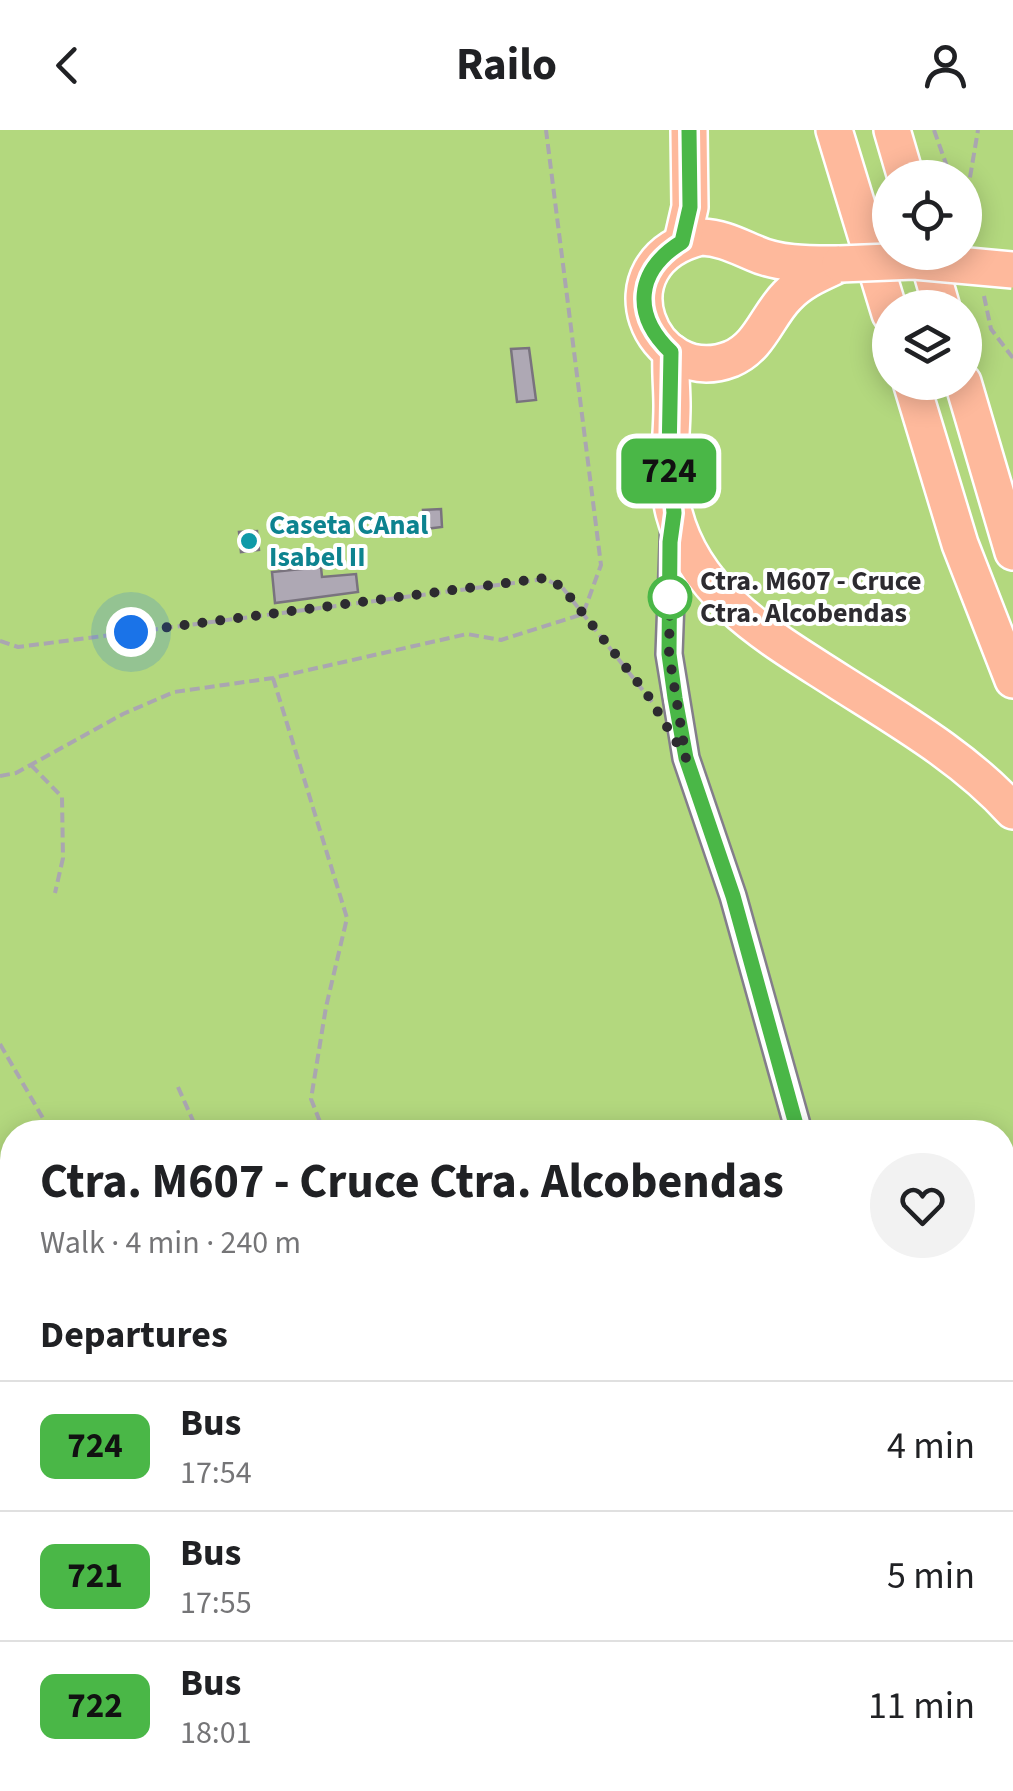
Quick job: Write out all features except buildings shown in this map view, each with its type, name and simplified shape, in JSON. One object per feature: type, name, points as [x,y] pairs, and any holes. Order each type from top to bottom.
[{"type":"highway","points":[[682,242],[690,207],[689,130]]},
{"type":"highway","points":[[834,130],[883,290]]},
{"type":"highway","points":[[892,130],[901,160]]},
{"type":"highway","points":[[840,264],[804,281],[785,298],[749,348],[732,358],[700,362],[671,352],[657,339],[648,322],[644,304],[653,266],[665,252],[702,237],[722,238],[755,254],[792,263],[914,261],[1013,270]]},
{"type":"highway","points":[[671,352],[669,457],[674,513],[690,553],[707,580],[756,628],[932,743],[991,788],[1013,811]]},
{"type":"highway","points":[[916,400],[960,544],[1013,680]]},
{"type":"highway","points":[[968,400],[1013,552]]},
{"type":"street","points":[[674,513],[669,654],[686,758],[733,896],[795,1120]]},
{"type":"path","points":[[546,130],[601,565],[583,614]]},
{"type":"path","points":[[934,130],[945,160]]},
{"type":"path","points":[[973,160],[978,130]]},
{"type":"path","points":[[0,641],[18,646],[545,578],[562,587],[657,710]]},
{"type":"path","points":[[0,776],[31,765],[123,714],[174,692],[272,678],[468,634],[501,640],[583,614]]},
{"type":"path","points":[[272,678],[347,918],[326,1006],[311,1099],[319,1120]]},
{"type":"path","points":[[31,765],[62,797],[63,858],[55,893]]},
{"type":"path","points":[[0,1044],[44,1120]]},
{"type":"path","points":[[178,1088],[193,1120]]},
{"type":"green space","points":[[0,130],[1013,130],[1013,1120],[0,1120]]},
{"type":"bus line","name":"724","points":[[689,130],[690,207],[682,242],[665,252],[653,266],[644,304],[657,339],[671,352],[669,457],[674,513],[669,654],[686,758],[733,896],[795,1120]]},
{"type":"place","name":"Caseta CAnal Isabel II","points":[[249,541]]},
{"type":"place","name":"Ctra. M607 - Cruce Ctra. Alcobendas","points":[[670,597]]},
{"type":"route","points":[[131,632],[545,578],[562,587],[647,694],[686,758],[669,654],[670,597]]}]
